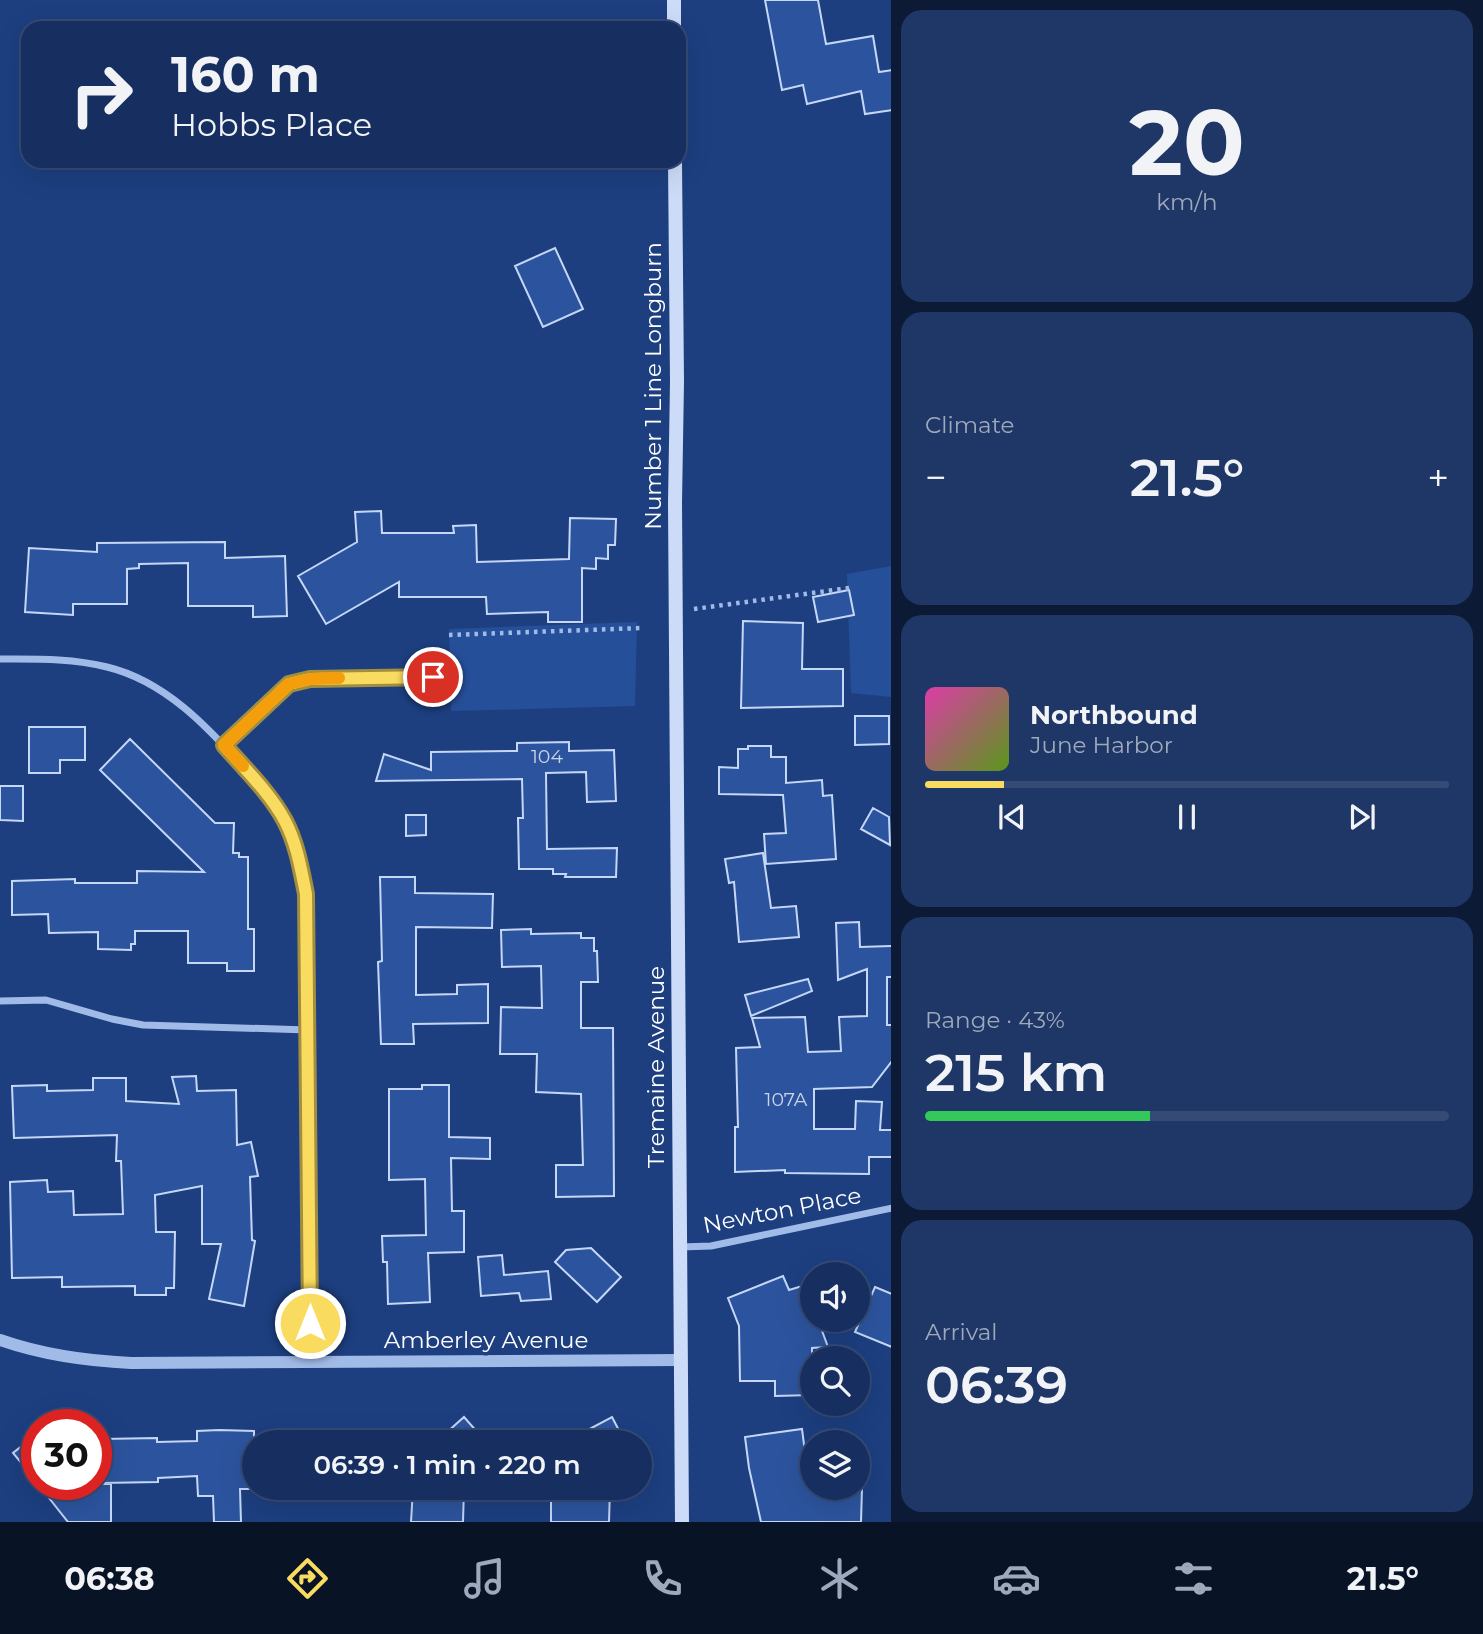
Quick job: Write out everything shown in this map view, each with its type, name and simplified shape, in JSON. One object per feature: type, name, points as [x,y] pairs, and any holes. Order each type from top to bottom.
[{"type":"main road","points":[[674,0],[674,21]]},
{"type":"main road","name":"Number 1 Line Longburn","points":[[675,168],[676,612]]},
{"type":"main road","name":"Tremaine Avenue","points":[[676,612],[682,1522]]},
{"type":"street","points":[[0,659],[76,661],[108,667],[139,678],[173,698],[224,745],[263,790],[285,821],[297,853],[306,894],[310,1362]]},
{"type":"street","points":[[224,745],[289,684],[310,679],[433,677]]},
{"type":"street","points":[[0,1001],[46,1000],[143,1025],[307,1030]]},
{"type":"street","name":"Newton Place","points":[[680,1247],[711,1246],[891,1208]]},
{"type":"street","name":"Amberley Avenue","points":[[0,1340],[65,1358],[97,1362],[681,1360]]},
{"type":"path","points":[[676,612],[849,588]]},
{"type":"path","points":[[449,635],[642,628]]},
{"type":"shaded area","points":[[891,566],[891,697],[851,693],[847,574]]},
{"type":"shaded area","points":[[637,622],[635,706],[451,711],[449,629]]},
{"type":"building","points":[[765,0],[818,0],[826,44],[873,36],[879,72],[891,70],[891,110],[865,114],[861,91],[807,104],[803,85],[782,90]]},
{"type":"building","points":[[555,248],[583,309],[543,327],[515,266]]},
{"type":"building","points":[[381,511],[382,533],[454,533],[453,526],[476,525],[477,562],[569,559],[570,518],[616,519],[615,545],[608,545],[608,559],[596,558],[596,569],[582,568],[582,622],[548,622],[548,612],[487,614],[486,597],[399,597],[399,582],[326,624],[298,576],[357,542],[355,512]]},
{"type":"building","points":[[225,542],[225,558],[285,556],[287,616],[253,617],[253,606],[188,606],[188,563],[139,564],[139,568],[127,569],[127,604],[73,604],[73,615],[25,612],[29,548],[97,552],[97,543]]},
{"type":"building","points":[[849,590],[854,615],[818,622],[813,597]]},
{"type":"building","points":[[743,621],[803,623],[802,669],[843,669],[843,706],[741,708]]},
{"type":"building","points":[[855,716],[889,716],[889,744],[855,745]]},
{"type":"building","points":[[29,727],[85,727],[85,760],[60,760],[60,773],[29,773]]},
{"type":"building","points":[[130,739],[215,823],[234,823],[233,853],[239,853],[239,857],[248,857],[248,929],[254,929],[254,971],[227,971],[227,963],[188,963],[188,931],[135,931],[135,944],[131,944],[131,950],[98,949],[98,932],[49,933],[48,914],[12,915],[12,881],[75,879],[75,883],[137,883],[137,871],[204,872],[100,770]]},
{"type":"building","points":[[569,742],[569,751],[614,750],[616,801],[587,802],[586,772],[546,773],[547,849],[617,848],[616,877],[565,877],[566,874],[553,874],[553,869],[519,869],[518,818],[523,818],[522,779],[376,781],[384,754],[431,770],[431,752],[517,751],[517,743]]},
{"type":"building","points":[[748,746],[771,746],[771,757],[786,757],[786,783],[822,780],[823,796],[832,795],[836,859],[766,864],[764,834],[786,833],[783,795],[719,794],[719,767],[738,768],[738,749],[748,749]]},
{"type":"building","points":[[0,786],[23,786],[23,821],[0,820]]},
{"type":"building","points":[[873,808],[889,817],[890,845],[861,829]]},
{"type":"building","points":[[406,815],[426,815],[426,835],[406,836]]},
{"type":"building","points":[[763,853],[771,908],[796,906],[799,937],[739,942],[734,882],[729,883],[725,859]]},
{"type":"building","points":[[380,877],[415,877],[415,893],[493,894],[492,928],[416,927],[416,995],[457,994],[457,985],[488,984],[488,1023],[413,1024],[414,1044],[381,1044],[378,962],[382,961]]},
{"type":"building","points":[[859,922],[860,947],[891,946],[891,977],[887,977],[887,1025],[891,1025],[891,1062],[872,1087],[814,1089],[814,1129],[855,1129],[856,1101],[882,1102],[880,1130],[891,1130],[891,1157],[869,1157],[869,1174],[785,1173],[785,1170],[735,1172],[735,1127],[738,1127],[736,1048],[760,1047],[752,1018],[805,1017],[808,1052],[841,1051],[839,1017],[867,1016],[867,969],[838,980],[836,923]]},
{"type":"building","points":[[531,929],[531,934],[581,933],[581,938],[594,938],[598,982],[581,982],[581,1028],[613,1028],[614,1196],[556,1197],[556,1165],[583,1165],[581,1094],[536,1092],[537,1054],[500,1054],[501,1007],[542,1008],[541,966],[502,967],[501,930]]},
{"type":"building","points":[[808,979],[812,991],[751,1016],[745,995]]},
{"type":"building","points":[[196,1076],[197,1091],[236,1090],[237,1145],[251,1142],[258,1176],[250,1177],[252,1240],[255,1241],[244,1306],[209,1299],[221,1244],[202,1244],[202,1186],[155,1195],[156,1232],[175,1232],[174,1288],[166,1288],[166,1295],[135,1295],[135,1286],[62,1287],[62,1277],[12,1278],[10,1182],[47,1180],[48,1192],[73,1191],[74,1215],[123,1214],[121,1161],[116,1161],[117,1135],[14,1138],[12,1086],[47,1085],[47,1091],[93,1090],[93,1078],[126,1078],[126,1101],[179,1104],[172,1077]]},
{"type":"building","points":[[422,1085],[449,1085],[449,1137],[490,1138],[490,1159],[451,1158],[452,1211],[464,1211],[464,1252],[428,1253],[430,1302],[388,1304],[387,1262],[383,1262],[382,1236],[426,1235],[425,1179],[389,1180],[389,1089],[422,1089]]},
{"type":"building","points":[[591,1248],[621,1277],[597,1302],[555,1262],[566,1250]]},
{"type":"building","points":[[502,1255],[504,1275],[548,1271],[551,1299],[521,1301],[519,1293],[481,1296],[478,1257]]},
{"type":"building","points":[[783,1276],[789,1290],[800,1287],[800,1332],[822,1332],[828,1346],[800,1346],[800,1395],[775,1396],[775,1381],[740,1381],[739,1326],[728,1298]]},
{"type":"building","points":[[875,1287],[891,1294],[891,1347],[855,1332],[870,1332],[870,1298]]},
{"type":"building","points":[[464,1417],[475,1430],[449,1430]]},
{"type":"building","points":[[612,1417],[619,1430],[588,1430]]},
{"type":"building","points":[[802,1429],[800,1500],[862,1500],[861,1522],[761,1522],[745,1437]]},
{"type":"building","points":[[197,1431],[242,1431],[241,1522],[214,1522],[213,1496],[198,1496],[197,1476],[158,1478],[158,1482],[112,1483],[112,1439],[197,1441]]},
{"type":"building","points":[[21,1447],[21,1463],[13,1453]]},
{"type":"building","points":[[51,1500],[111,1500],[111,1522],[68,1522]]},
{"type":"building","points":[[412,1500],[464,1500],[463,1522],[411,1522]]},
{"type":"building","points":[[551,1500],[610,1500],[609,1522],[551,1522]]},
{"type":"slow traffic","points":[[243,766],[224,745],[289,684],[310,679],[339,678]]},
{"type":"route","points":[[310,1323],[306,894],[297,853],[285,821],[263,790],[224,745],[289,684],[310,679],[344,677],[433,677]]}]
